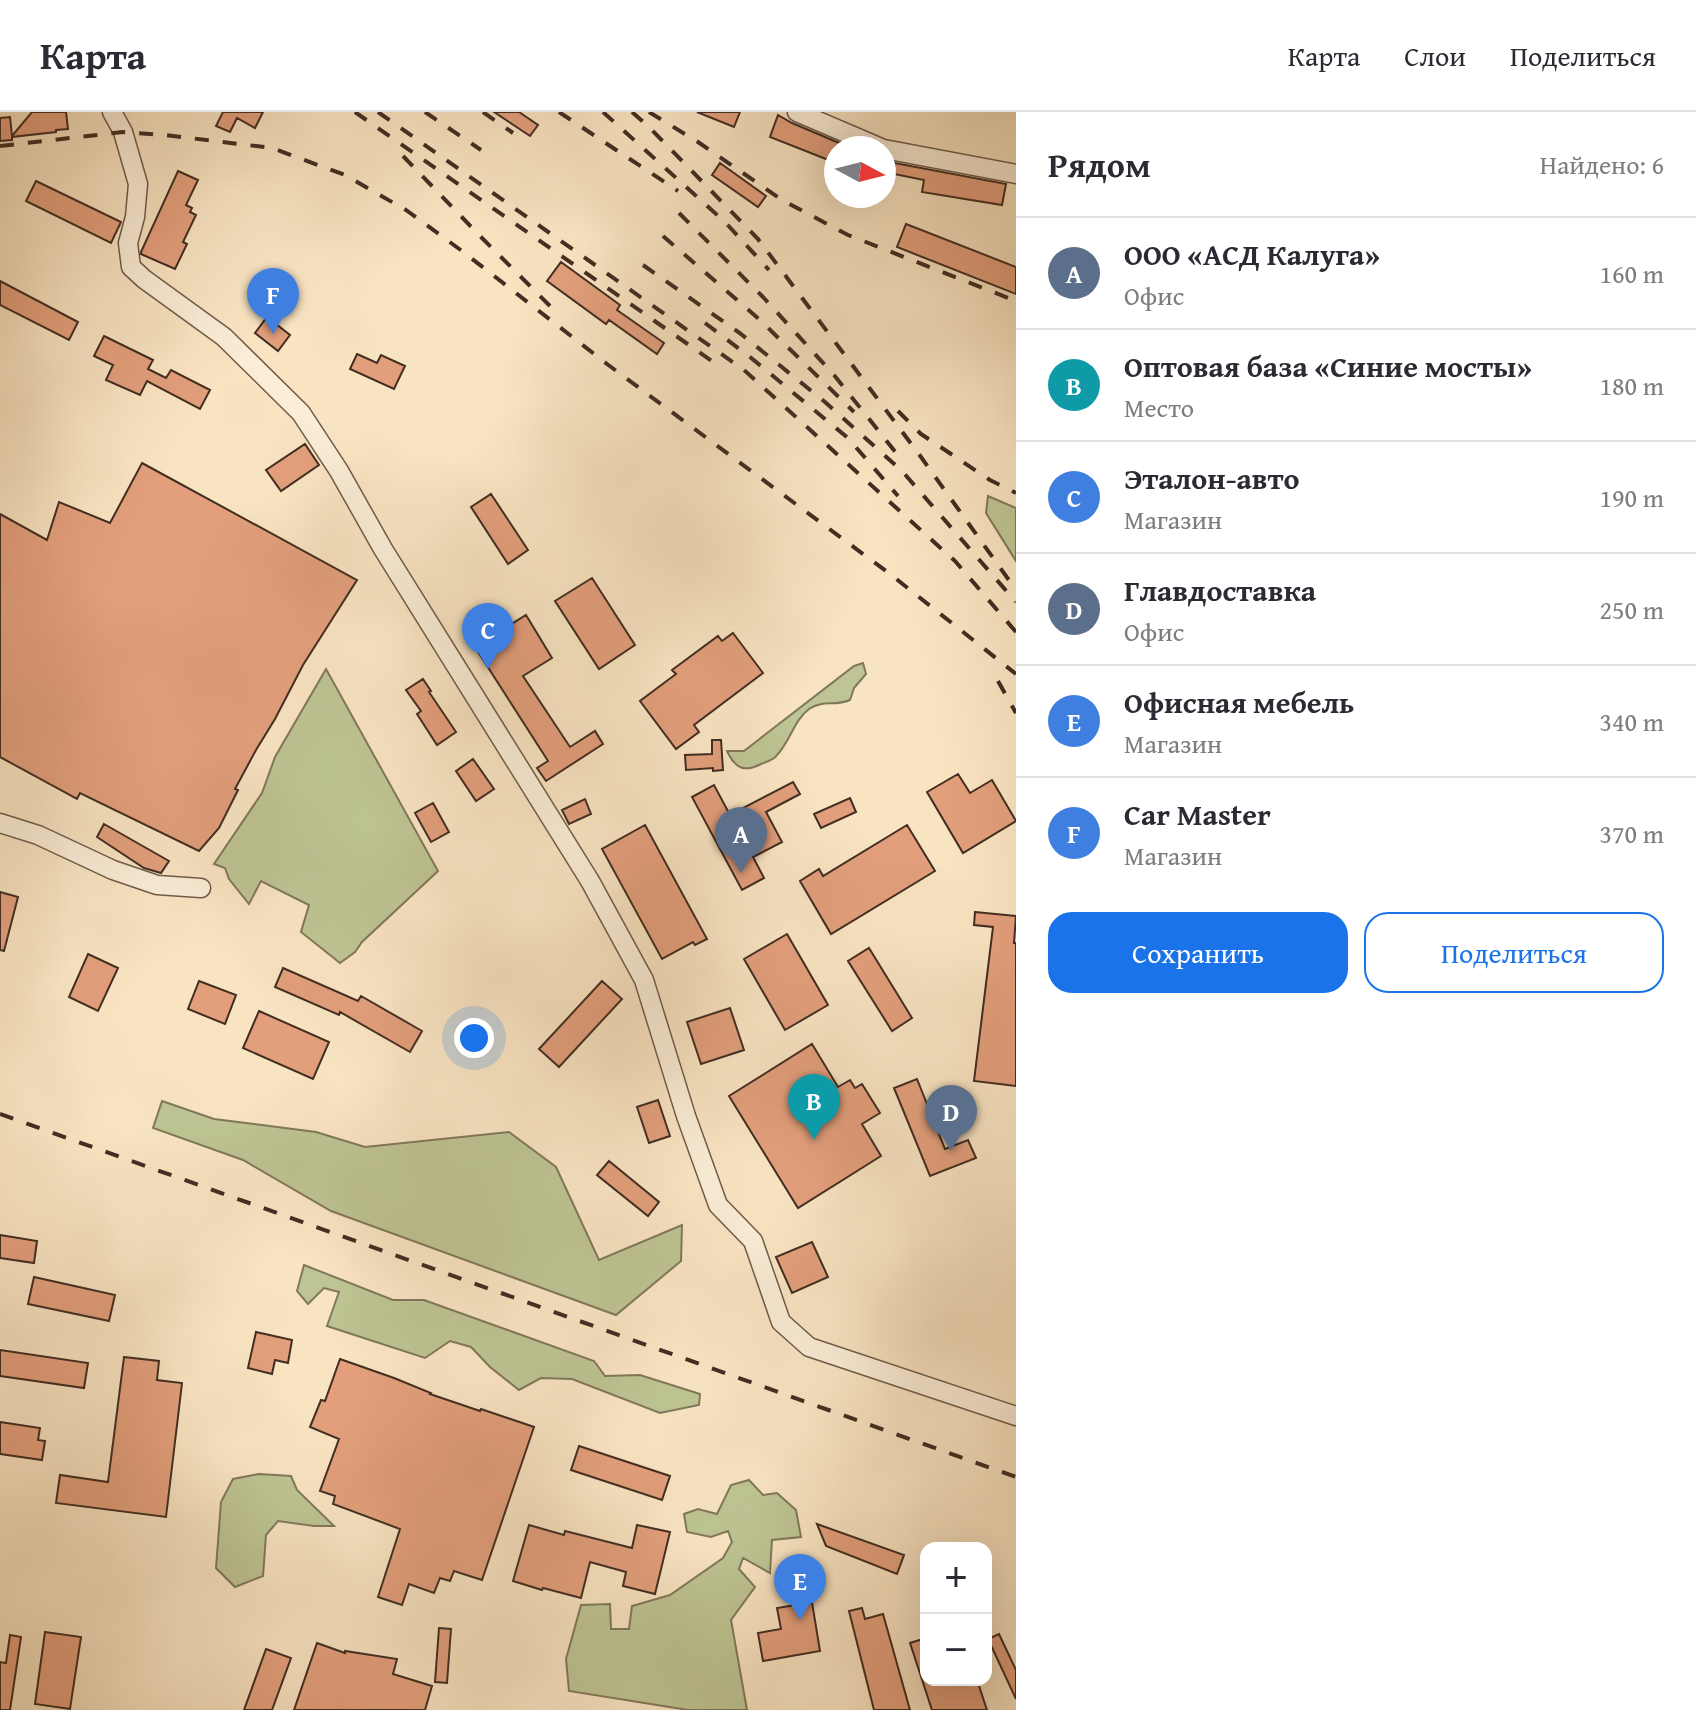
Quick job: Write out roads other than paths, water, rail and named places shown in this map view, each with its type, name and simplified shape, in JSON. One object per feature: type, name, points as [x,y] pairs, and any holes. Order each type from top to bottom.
[{"type":"street","points":[[112,112],[123,132],[138,184],[135,217],[128,243],[131,267],[224,337],[301,413],[339,471],[383,549],[590,881],[644,980],[686,1116],[718,1205],[753,1241],[781,1322],[809,1347],[1016,1416]]},
{"type":"street","points":[[797,112],[852,136]]},
{"type":"street","points":[[896,152],[1016,174]]},
{"type":"street","points":[[0,823],[38,835],[113,870],[157,885],[201,888]]},
{"type":"railway","points":[[355,112],[712,361]]},
{"type":"railway","points":[[378,112],[744,370],[955,561],[1016,632]]},
{"type":"railway","points":[[425,112],[481,150]]},
{"type":"railway","points":[[483,112],[513,133]]},
{"type":"railway","points":[[559,112],[678,191]]},
{"type":"railway","points":[[603,112],[725,222],[769,270]]},
{"type":"railway","points":[[632,112],[758,239],[1016,590]]},
{"type":"railway","points":[[649,112],[782,200],[848,235],[1016,301]]},
{"type":"railway","points":[[0,146],[123,132],[165,135],[272,148],[345,175],[406,210],[462,251],[607,364],[890,574],[1016,674]]},
{"type":"railway","points":[[403,156],[554,310]]},
{"type":"railway","points":[[679,213],[763,297],[834,375],[901,459]]},
{"type":"railway","points":[[663,236],[759,319],[854,412]]},
{"type":"railway","points":[[643,265],[741,334],[825,402],[902,471],[1016,602]]},
{"type":"railway","points":[[705,323],[848,438],[898,496]]},
{"type":"railway","points":[[898,411],[921,434],[990,480],[1016,493]]},
{"type":"railway","points":[[998,681],[1016,713]]},
{"type":"railway","points":[[0,1114],[1016,1477]]},
{"type":"place","name":"Car Master","points":[[273,334]]},
{"type":"place","name":"Эталон-авто","points":[[488,669]]},
{"type":"place","name":"ООО «АСД Калуга»","points":[[741,873]]},
{"type":"place","name":"Оптовая база «Синие мосты»","points":[[814,1140]]},
{"type":"place","name":"Главдоставка","points":[[951,1151]]},
{"type":"place","name":"Офисная мебель","points":[[800,1620]]}]
